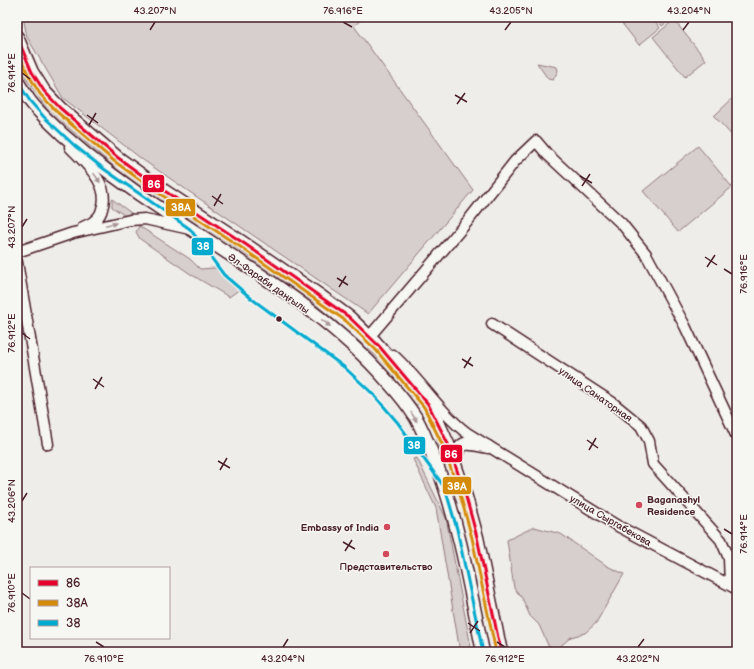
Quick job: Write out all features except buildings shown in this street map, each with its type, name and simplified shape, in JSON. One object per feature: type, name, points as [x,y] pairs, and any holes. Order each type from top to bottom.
[{"type":"main road","name":"Әл-Фараби даңғылы","points":[[17,37],[32,72],[44,91],[60,108],[117,157],[154,184],[322,297],[349,317],[370,336],[408,378],[428,404],[438,422],[454,461],[477,537],[502,652]]},
{"type":"main road","name":"Әл-Фараби даңғылы","points":[[17,81],[44,117],[75,146],[104,169],[319,317],[346,338],[402,398],[416,418],[434,458],[445,488],[457,529],[483,652]]},
{"type":"main road","points":[[454,461],[457,450],[465,443],[488,446]]},
{"type":"street","points":[[44,117],[102,185],[104,203],[100,214],[95,221],[73,233]]},
{"type":"street","points":[[370,336],[467,222],[515,161],[536,141],[547,154],[622,224],[646,254],[685,326],[737,437]]},
{"type":"street","points":[[17,252],[73,233],[130,220],[145,219],[190,229]]},
{"type":"street","points":[[17,262],[48,444]]},
{"type":"street","name":"улица Санаторная","points":[[492,324],[613,403],[641,426],[649,441],[654,464],[722,540],[728,558],[734,587]]},
{"type":"street","name":"улица Сыргабекова","points":[[370,336],[410,372],[438,406],[454,422],[488,446],[616,524],[734,587]]},
{"type":"shaded area","points":[[23,17],[364,17],[354,26],[473,190],[368,314],[143,160],[63,98],[27,37]]},
{"type":"shaded area","points":[[617,17],[652,17],[660,28],[639,45]]},
{"type":"shaded area","points":[[655,17],[674,17],[662,26]]},
{"type":"shaded area","points":[[674,20],[706,60],[685,77],[653,37]]},
{"type":"shaded area","points":[[17,53],[18,57],[52,108],[133,175],[312,301],[381,360],[420,404],[416,405],[378,361],[311,304],[130,180],[48,111],[17,65]]},
{"type":"shaded area","points":[[537,63],[557,67],[558,71],[553,80],[548,79]]},
{"type":"shaded area","points":[[734,97],[737,100],[737,141],[714,116]]},
{"type":"shaded area","points":[[698,146],[732,187],[678,232],[643,191]]},
{"type":"shaded area","points":[[112,199],[138,218],[127,217],[112,207]]},
{"type":"shaded area","points":[[139,226],[190,259],[200,269],[215,268],[240,289],[229,297],[192,275],[140,239],[136,232]]},
{"type":"shaded area","points":[[438,436],[472,528],[498,652],[495,652],[469,529],[446,462],[436,438]]},
{"type":"shaded area","points":[[417,458],[446,518],[472,652],[460,652],[436,508],[413,459]]},
{"type":"shaded area","points":[[534,527],[561,534],[607,566],[624,574],[596,623],[585,633],[571,637],[556,650],[548,645],[539,625],[530,616],[522,598],[514,588],[507,540]]},
{"type":"transit line","name":"86","points":[[17,37],[32,72],[44,91],[60,108],[117,157],[154,184],[245,244],[349,317],[379,346],[428,404],[448,444],[466,497],[477,537],[501,652]]},
{"type":"transit line","name":"38А","points":[[17,50],[28,74],[40,94],[57,112],[114,161],[151,188],[242,248],[346,321],[375,349],[424,407],[443,446],[461,498],[472,538],[496,652]]},
{"type":"transit line","name":"38","points":[[17,81],[30,101],[44,117],[75,146],[104,169],[190,229],[224,275],[252,299],[344,367],[374,395],[398,423],[445,488],[457,529],[483,652]]},
{"type":"place","name":"Baganashyl Residence","points":[[639,505]]},
{"type":"place","name":"Embassy of India","points":[[387,527]]},
{"type":"place","name":"Представительство","points":[[386,554]]}]
